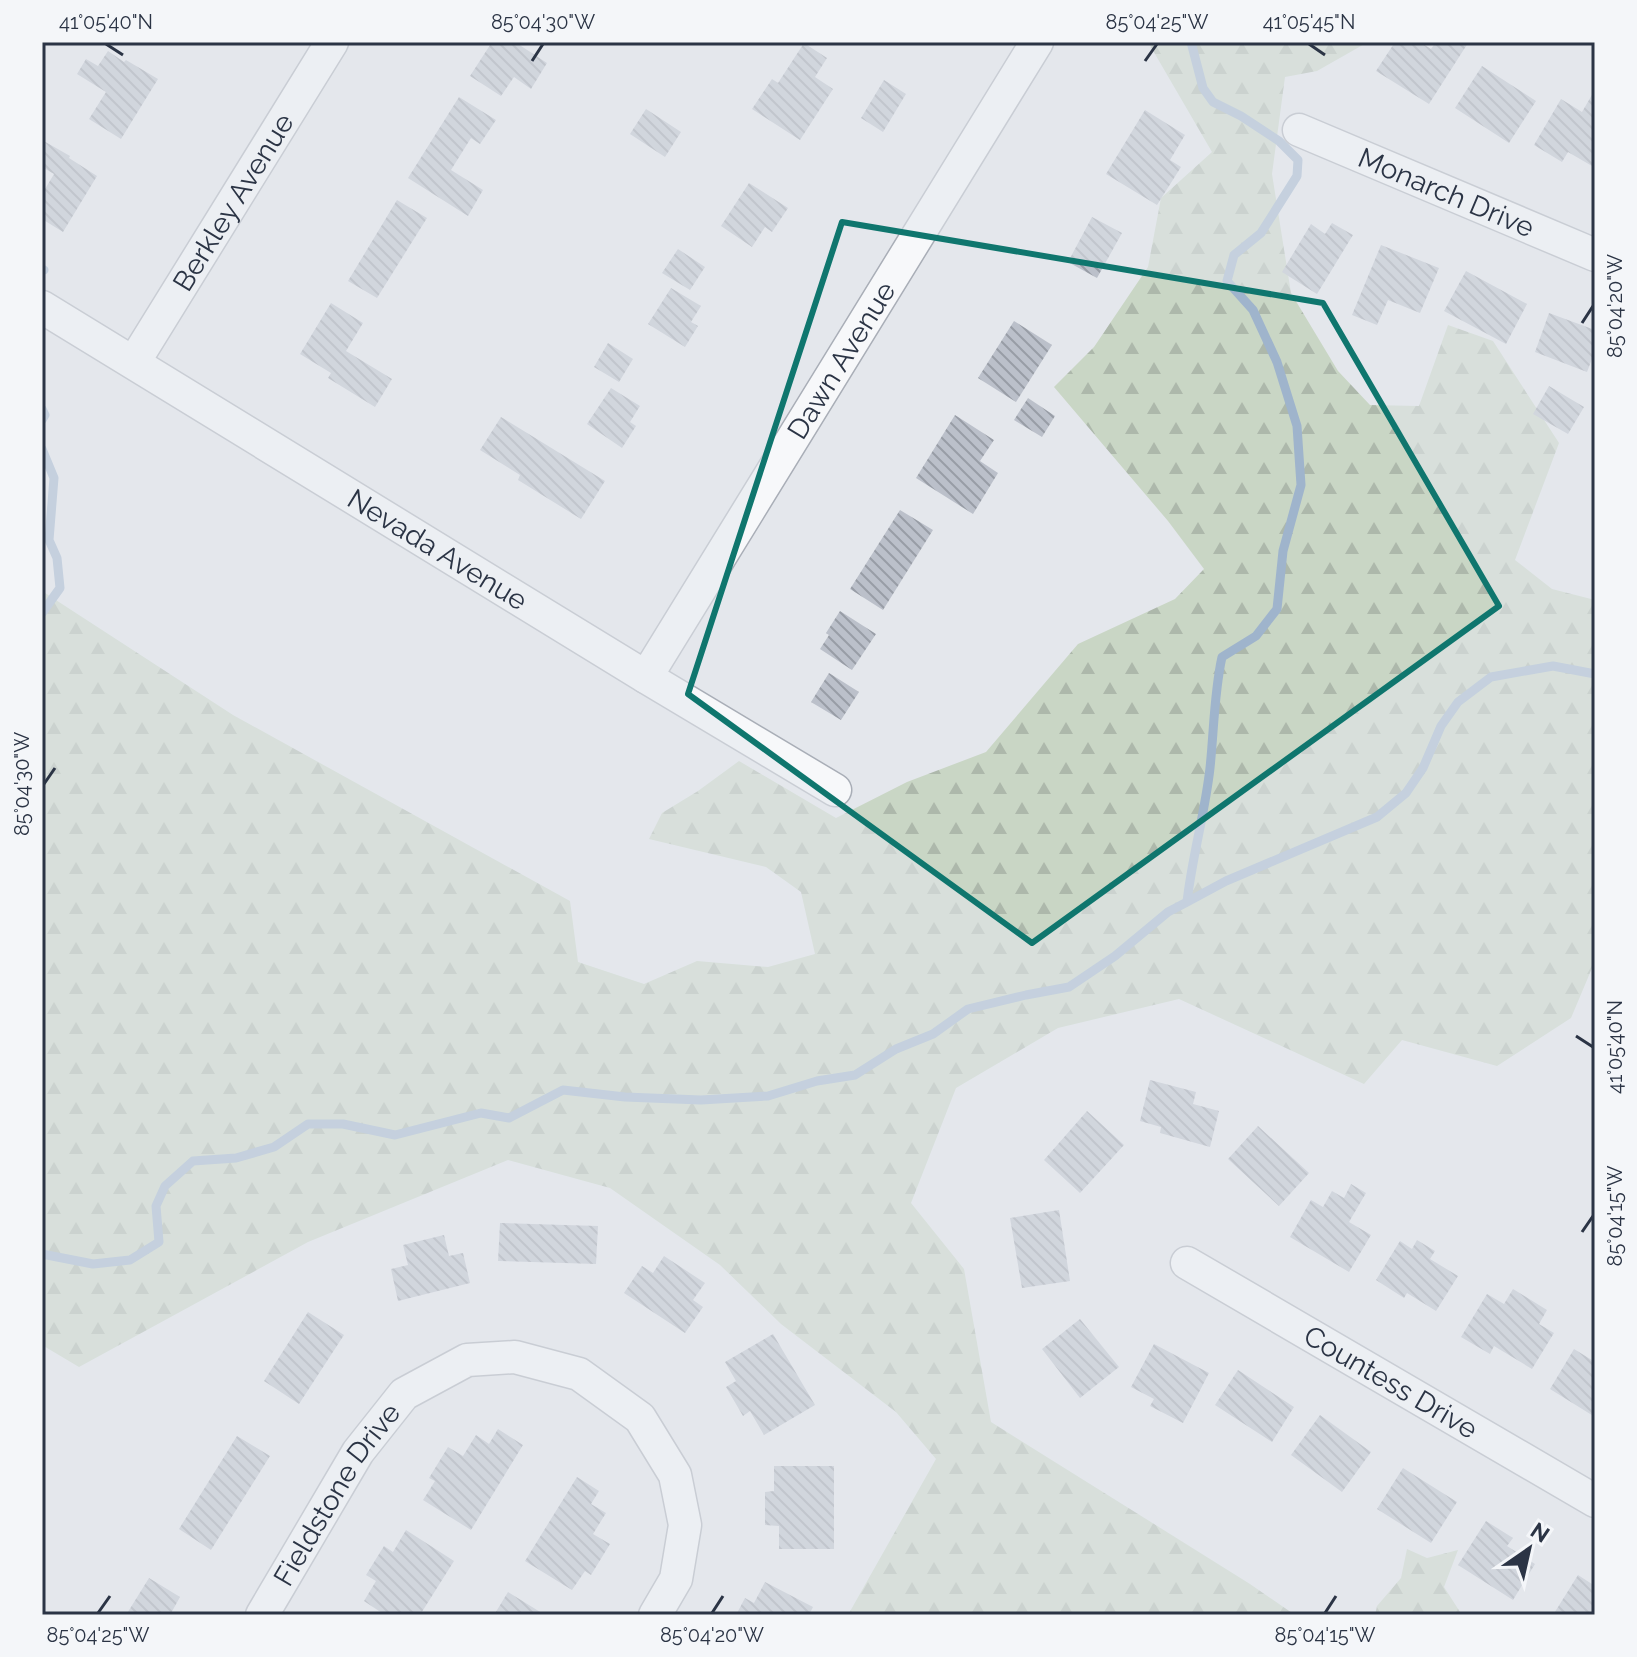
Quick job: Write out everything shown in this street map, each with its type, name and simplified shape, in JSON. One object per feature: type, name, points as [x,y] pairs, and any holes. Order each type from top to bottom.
[{"type":"street","name":"Berkley Avenue","points":[[134,362],[332,42]]},
{"type":"street","name":"Dawn Avenue","points":[[646,677],[1037,42]]},
{"type":"street","name":"Monarch Drive","points":[[1299,130],[1595,255]]},
{"type":"street","name":"Nevada Avenue","points":[[42,307],[835,790]]},
{"type":"street","name":"Countess Drive","points":[[1187,1263],[1595,1501]]},
{"type":"street","name":"Fieldstone Drive","points":[[262,1615],[358,1452],[404,1394],[467,1360],[515,1357],[579,1374],[640,1418],[675,1475],[685,1525],[676,1579],[655,1615]]},
{"type":"highlighted area","points":[[842,222],[1323,303],[1499,606],[1032,943],[688,694]]},
{"type":"green space","points":[[1148,42],[1368,42],[1317,71],[1285,77],[1272,174],[1291,293],[1338,371],[1370,405],[1419,406],[1448,325],[1493,341],[1559,443],[1515,560],[1552,589],[1595,600],[1595,961],[1571,1018],[1497,1066],[1402,1040],[1364,1084],[1179,999],[1058,1028],[956,1088],[911,1203],[964,1269],[991,1422],[1295,1615],[848,1615],[936,1459],[896,1412],[781,1324],[720,1265],[610,1188],[508,1160],[308,1242],[79,1367],[42,1345],[42,591],[233,715],[570,901],[578,962],[644,984],[697,961],[768,967],[815,954],[801,892],[766,867],[649,839],[662,813],[739,761],[836,818],[907,782],[986,752],[1078,644],[1175,599],[1204,569],[1168,521],[1054,387],[1094,347],[1148,267],[1161,198],[1212,152]]},
{"type":"green space","points":[[1407,1549],[1427,1558],[1458,1550],[1444,1587],[1462,1615],[1375,1615],[1377,1606],[1401,1578]]},
{"type":"building","points":[[492,42],[515,42],[547,63],[531,89],[514,77],[501,96],[470,76]]},
{"type":"building","points":[[1395,42],[1420,42],[1431,49],[1436,42],[1468,43],[1429,104],[1376,71]]},
{"type":"building","points":[[804,43],[827,58],[815,77],[833,89],[800,140],[752,109],[772,79],[778,83]]},
{"type":"building","points":[[108,51],[158,79],[121,139],[89,119],[106,92],[77,74],[86,59],[98,66]]},
{"type":"building","points":[[1482,66],[1536,101],[1509,143],[1455,108]]},
{"type":"building","points":[[884,80],[906,94],[883,132],[861,118]]},
{"type":"building","points":[[1593,93],[1595,161],[1592,166],[1568,152],[1562,162],[1534,145],[1561,99],[1582,112]]},
{"type":"building","points":[[459,97],[496,120],[480,144],[471,138],[451,170],[483,190],[468,216],[408,178]]},
{"type":"building","points":[[646,109],[681,132],[665,157],[630,134]]},
{"type":"building","points":[[1145,110],[1185,135],[1170,160],[1181,167],[1157,205],[1106,174]]},
{"type":"building","points":[[42,140],[97,176],[63,232],[42,219],[42,194],[54,174],[42,167]]},
{"type":"building","points":[[749,183],[788,208],[772,232],[765,227],[752,247],[721,226]]},
{"type":"building","points":[[397,200],[427,218],[377,298],[348,281]]},
{"type":"building","points":[[1092,217],[1122,233],[1097,278],[1068,262]]},
{"type":"building","points":[[1332,223],[1353,235],[1317,294],[1282,272],[1311,224],[1325,234]]},
{"type":"building","points":[[1381,245],[1439,268],[1420,313],[1388,300],[1377,325],[1352,315]]},
{"type":"building","points":[[678,249],[705,267],[690,290],[662,273]]},
{"type":"building","points":[[1466,271],[1527,304],[1506,344],[1444,311]]},
{"type":"building","points":[[671,288],[701,306],[691,322],[698,326],[685,347],[648,324]]},
{"type":"building","points":[[331,303],[363,323],[346,351],[392,379],[375,407],[328,378],[331,373],[300,354]]},
{"type":"building","points":[[1549,313],[1595,330],[1595,351],[1587,372],[1535,352]]},
{"type":"building","points":[[1014,321],[1052,345],[1016,402],[978,378]]},
{"type":"building","points":[[608,343],[633,359],[619,382],[594,367]]},
{"type":"building","points":[[1549,386],[1584,407],[1568,434],[1533,414]]},
{"type":"building","points":[[611,388],[640,406],[630,422],[636,426],[622,448],[587,424]]},
{"type":"building","points":[[1028,398],[1055,416],[1042,437],[1014,420]]},
{"type":"building","points":[[955,415],[994,440],[980,461],[998,473],[973,514],[916,478]]},
{"type":"building","points":[[501,417],[605,481],[581,519],[518,480],[520,475],[480,450]]},
{"type":"building","points":[[900,510],[933,530],[883,610],[850,589]]},
{"type":"building","points":[[840,611],[876,634],[852,670],[820,649]]},
{"type":"building","points":[[829,673],[859,692],[841,720],[811,702]]},
{"type":"building","points":[[1150,1080],[1196,1092],[1193,1104],[1219,1111],[1210,1147],[1160,1133],[1161,1127],[1140,1121]]},
{"type":"building","points":[[1087,1111],[1124,1145],[1080,1193],[1044,1160]]},
{"type":"building","points":[[1258,1126],[1309,1173],[1279,1206],[1228,1159]]},
{"type":"building","points":[[1351,1184],[1366,1193],[1349,1222],[1371,1235],[1349,1272],[1290,1237],[1311,1200],[1323,1207],[1332,1191],[1344,1198]]},
{"type":"building","points":[[1059,1210],[1070,1281],[1022,1288],[1010,1218]]},
{"type":"building","points":[[500,1223],[598,1226],[596,1264],[498,1261]]},
{"type":"building","points":[[444,1235],[449,1256],[463,1253],[470,1283],[398,1301],[391,1269],[408,1265],[403,1245]]},
{"type":"building","points":[[1417,1240],[1435,1251],[1430,1259],[1458,1276],[1436,1311],[1407,1293],[1404,1298],[1376,1280],[1400,1241],[1412,1249]]},
{"type":"building","points":[[664,1256],[705,1283],[693,1300],[703,1307],[685,1333],[624,1293],[642,1266],[653,1273]]},
{"type":"building","points":[[1513,1289],[1547,1310],[1539,1324],[1554,1333],[1532,1369],[1494,1346],[1490,1354],[1461,1337],[1487,1294],[1504,1304]]},
{"type":"building","points":[[308,1312],[344,1335],[299,1404],[264,1381]]},
{"type":"building","points":[[1080,1319],[1119,1367],[1080,1398],[1042,1349]]},
{"type":"building","points":[[773,1334],[815,1405],[764,1435],[750,1411],[743,1416],[726,1387],[736,1381],[725,1362]]},
{"type":"building","points":[[1154,1344],[1209,1373],[1183,1423],[1150,1406],[1154,1399],[1131,1387]]},
{"type":"building","points":[[1574,1349],[1595,1362],[1595,1417],[1550,1389]]},
{"type":"building","points":[[1238,1370],[1294,1407],[1272,1442],[1215,1405]]},
{"type":"building","points":[[1320,1415],[1371,1452],[1342,1492],[1291,1455]]},
{"type":"building","points":[[498,1429],[523,1445],[471,1530],[423,1500],[435,1481],[429,1478],[448,1447],[463,1456],[476,1435],[489,1444]]},
{"type":"building","points":[[237,1436],[270,1456],[211,1550],[179,1529]]},
{"type":"building","points":[[774,1466],[834,1466],[834,1549],[779,1549],[779,1526],[765,1525],[765,1492],[774,1491]]},
{"type":"building","points":[[1403,1468],[1457,1502],[1431,1543],[1377,1509]]},
{"type":"building","points":[[577,1477],[599,1491],[591,1504],[606,1513],[593,1534],[610,1544],[591,1575],[585,1571],[572,1590],[525,1561]]},
{"type":"building","points":[[1486,1521],[1513,1538],[1507,1546],[1535,1564],[1513,1600],[1458,1565]]},
{"type":"building","points":[[406,1530],[454,1561],[420,1615],[385,1615],[364,1601],[376,1581],[366,1575],[384,1546],[393,1552]]},
{"type":"building","points":[[1578,1575],[1595,1586],[1595,1615],[1553,1615]]},
{"type":"building","points":[[149,1578],[180,1597],[170,1615],[126,1615]]},
{"type":"building","points":[[765,1582],[813,1607],[809,1615],[736,1615],[745,1598],[754,1603]]},
{"type":"building","points":[[508,1592],[545,1615],[494,1615]]},
{"type":"waterway","points":[[1187,902],[1208,785],[1222,657],[1256,636],[1277,609],[1283,551],[1301,485],[1297,426],[1277,362],[1253,310],[1227,281],[1234,255],[1261,233],[1297,176],[1298,160],[1279,141],[1213,102],[1203,88],[1191,42]]},
{"type":"waterway","points":[[42,409],[45,415],[42,420]]},
{"type":"waterway","points":[[42,449],[54,478],[49,540],[57,558],[60,588],[42,613]]},
{"type":"waterway","points":[[42,1254],[93,1264],[130,1260],[159,1242],[156,1206],[165,1186],[193,1161],[236,1158],[274,1147],[308,1124],[343,1124],[395,1135],[481,1113],[509,1118],[563,1090],[625,1097],[701,1100],[768,1096],[817,1081],[855,1075],[896,1049],[933,1034],[968,1009],[1069,987],[1115,956],[1168,912],[1226,881],[1377,817],[1406,793],[1423,768],[1441,726],[1458,702],[1491,677],[1553,666],[1595,674]]}]
